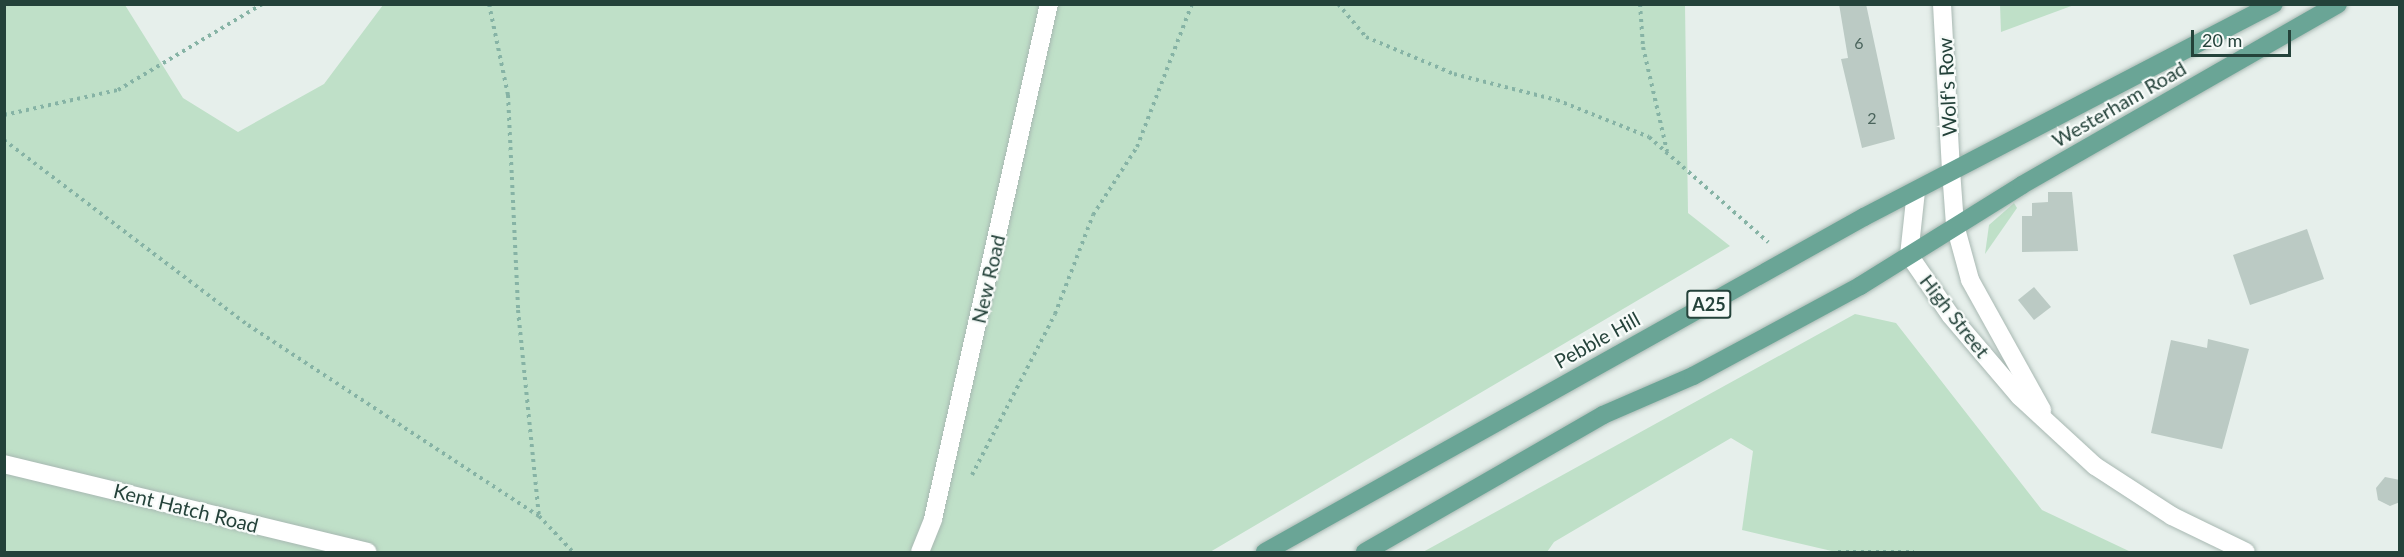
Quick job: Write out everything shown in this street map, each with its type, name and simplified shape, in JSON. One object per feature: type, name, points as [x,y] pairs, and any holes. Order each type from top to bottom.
[{"type":"main road","name":"New Road","points":[[920,552],[936,508],[1048,4]]},
{"type":"main road","name":"Wolf's Row","points":[[1942,4],[1955,225]]},
{"type":"main road","name":"Westerham Road","points":[[1951,170],[2274,4]]},
{"type":"main road","name":"Westerham Road","points":[[1955,225],[2338,4]]},
{"type":"main road","name":"Pebble Hill","points":[[1265,552],[1951,170]]},
{"type":"main road","name":"High Street","points":[[1916,190],[1909,255],[1952,316],[2020,397],[2105,472],[2172,516],[2246,552]]},
{"type":"main road","points":[[1365,552],[1603,415],[1693,376],[1909,255],[1955,225]]},
{"type":"main road","name":"High Street","points":[[1955,225],[1970,280],[2049,422]]},
{"type":"main road","name":"Kent Hatch Road","points":[[4,464],[367,552]]},
{"type":"path","points":[[4,115],[118,90],[262,4]]},
{"type":"path","points":[[489,4],[508,95],[518,310],[540,516]]},
{"type":"path","points":[[969,481],[1055,314],[1093,215],[1137,147],[1192,4]]},
{"type":"path","points":[[1338,4],[1366,38],[1454,74],[1557,100],[1649,137],[1788,260]]},
{"type":"path","points":[[1640,4],[1643,47],[1668,152]]},
{"type":"path","points":[[4,140],[248,325],[540,516],[573,552]]},
{"type":"path","points":[[1838,552],[1914,552]]},
{"type":"green space","points":[[2000,4],[2074,4],[2074,5],[2001,32]]},
{"type":"green space","points":[[4,5],[125,5],[183,98],[238,132],[324,84],[383,5],[1685,5],[1688,213],[1730,246],[1210,552],[5,552]]},
{"type":"green space","points":[[2014,203],[2017,208],[1985,254],[1989,225]]},
{"type":"green space","points":[[1855,314],[1896,323],[2042,510],[2131,552],[1836,552],[1742,530],[1753,451],[1731,438],[1554,542],[1547,552],[1423,552]]},
{"type":"building","points":[[1839,4],[1866,4],[1895,139],[1862,148],[1841,59],[1848,58]]},
{"type":"building","points":[[2048,192],[2072,192],[2078,251],[2022,252],[2022,216],[2032,216],[2032,203],[2048,202]]},
{"type":"building","points":[[2307,229],[2324,279],[2250,305],[2233,255]]},
{"type":"building","points":[[2034,287],[2051,307],[2034,320],[2018,300]]},
{"type":"building","points":[[2208,339],[2249,349],[2222,449],[2151,433],[2171,340],[2207,348]]},
{"type":"building","points":[[2385,477],[2400,480],[2400,502],[2390,506],[2378,500],[2376,488]]}]
